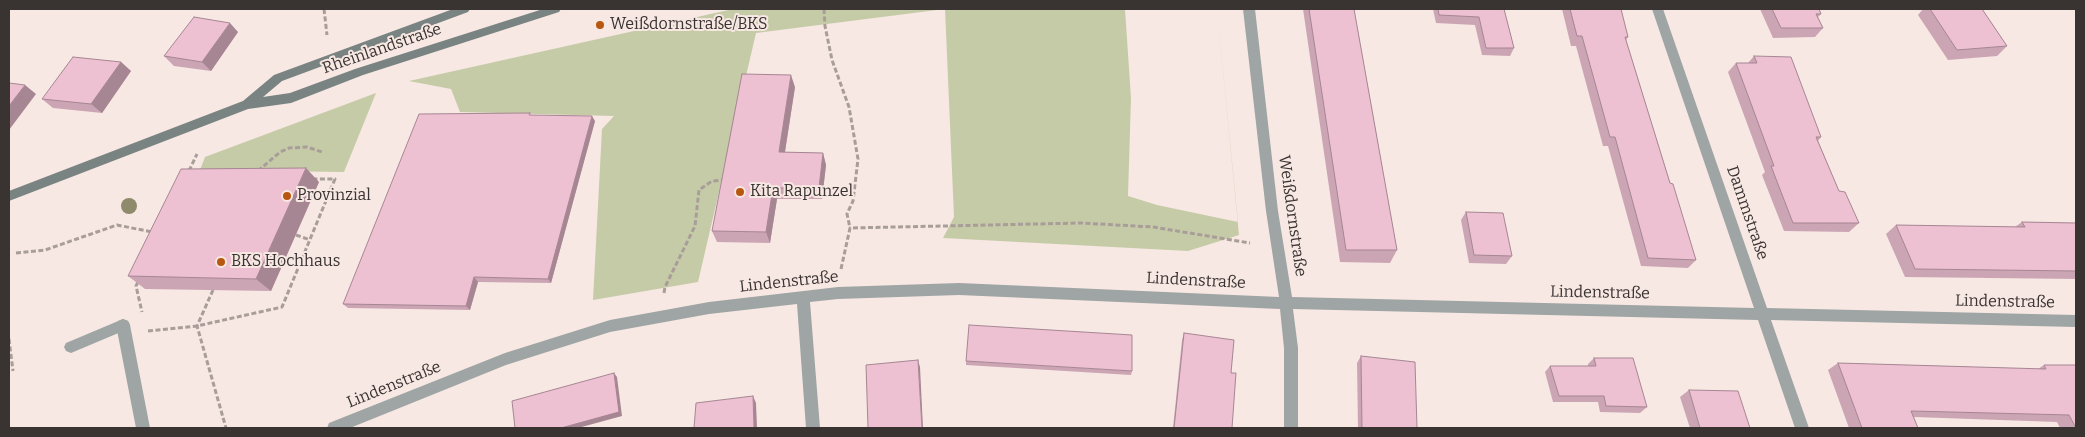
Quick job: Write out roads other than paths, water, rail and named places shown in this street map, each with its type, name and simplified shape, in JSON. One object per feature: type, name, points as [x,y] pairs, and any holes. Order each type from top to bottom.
[{"type":"main road","name":"Rheinlandstraße","points":[[247,104],[278,78],[464,9]]},
{"type":"main road","name":"Rheinlandstraße","points":[[9,196],[247,104],[291,98],[359,72],[555,9]]},
{"type":"street","name":"Weißdornstraße","points":[[1249,9],[1272,211],[1291,348],[1291,428]]},
{"type":"street","name":"Dammstraße","points":[[1658,9],[1802,428]]},
{"type":"street","name":"Lindenstraße","points":[[334,428],[504,359],[610,326],[709,308],[803,297],[958,289],[1286,303],[2076,321]]},
{"type":"street","points":[[803,297],[813,428]]},
{"type":"street","points":[[71,347],[123,325],[143,428]]},
{"type":"place","name":"Weißdornstraße/BKS","points":[[600,25]]},
{"type":"place","name":"Kita Rapunzel","points":[[740,192]]},
{"type":"place","name":"Provinzial","points":[[287,196]]},
{"type":"place","name":"BKS Hochhaus","points":[[221,262]]}]
